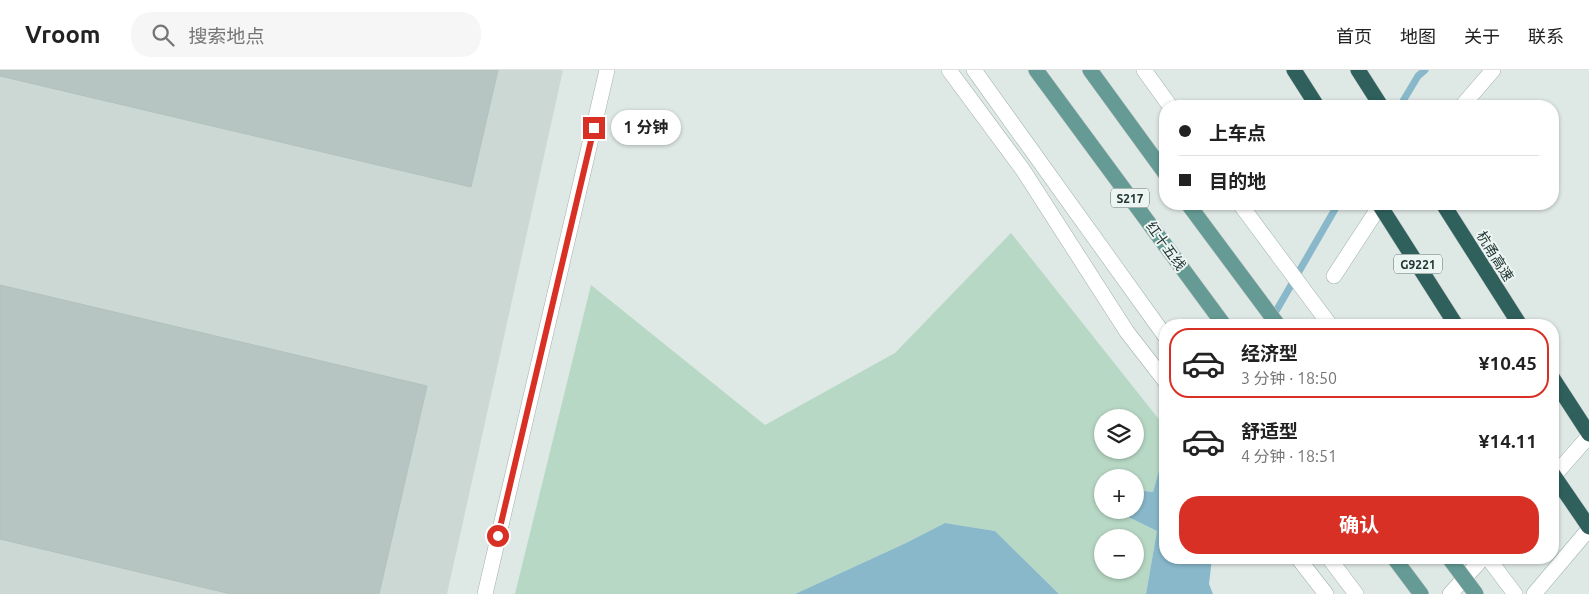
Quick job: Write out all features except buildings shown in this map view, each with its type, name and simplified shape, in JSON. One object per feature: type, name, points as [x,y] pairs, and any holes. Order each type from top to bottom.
[{"type":"highway","points":[[1294,70],[1313,100]]},
{"type":"highway","points":[[1358,70],[1377,100]]},
{"type":"highway","name":"G9221","points":[[1384,210],[1452,319]]},
{"type":"highway","name":"杭甬高速","points":[[1447,210],[1516,319]]},
{"type":"highway","points":[[1559,388],[1589,435]]},
{"type":"highway","points":[[1559,483],[1589,528]]},
{"type":"main road","name":"红十五线","points":[[1036,70],[1220,319]]},
{"type":"main road","points":[[1090,70],[1159,164]]},
{"type":"main road","points":[[1192,210],[1274,319]]},
{"type":"main road","points":[[1398,564],[1421,594]]},
{"type":"main road","points":[[1454,564],[1476,594]]},
{"type":"street","points":[[485,594],[607,70]]},
{"type":"street","points":[[949,70],[1023,170],[1127,332],[1159,373]]},
{"type":"street","points":[[974,70],[1159,328]]},
{"type":"street","points":[[1144,70],[1166,100]]},
{"type":"street","points":[[1467,100],[1493,70]]},
{"type":"street","points":[[1244,210],[1325,319]]},
{"type":"street","points":[[1334,276],[1376,210]]},
{"type":"street","points":[[1559,470],[1589,435]]},
{"type":"street","points":[[1534,594],[1589,528]]},
{"type":"street","points":[[1303,564],[1326,594]]},
{"type":"street","points":[[1334,564],[1356,594]]},
{"type":"street","points":[[1450,594],[1478,564]]},
{"type":"street","points":[[1492,564],[1515,594]]},
{"type":"shaded area","points":[[0,70],[563,70],[447,594],[0,594]]},
{"type":"green space","points":[[1011,233],[1159,419],[1159,470],[1153,492],[1144,491],[1144,469],[1094,469],[1094,519],[1132,519],[1157,531],[1146,594],[1059,594],[995,531],[945,523],[795,594],[515,594],[591,285],[765,425],[895,353]]},
{"type":"water","points":[[1159,470],[1159,564],[1211,564],[1209,584],[1213,594],[1146,594],[1157,531],[1132,519],[1144,519],[1144,491],[1153,492]]},
{"type":"water","points":[[945,523],[995,531],[1059,594],[795,594],[906,543]]},
{"type":"waterway","points":[[1404,100],[1418,76],[1425,70]]},
{"type":"waterway","points":[[1271,319],[1335,210]]},
{"type":"route","points":[[498,536],[594,128]]}]
